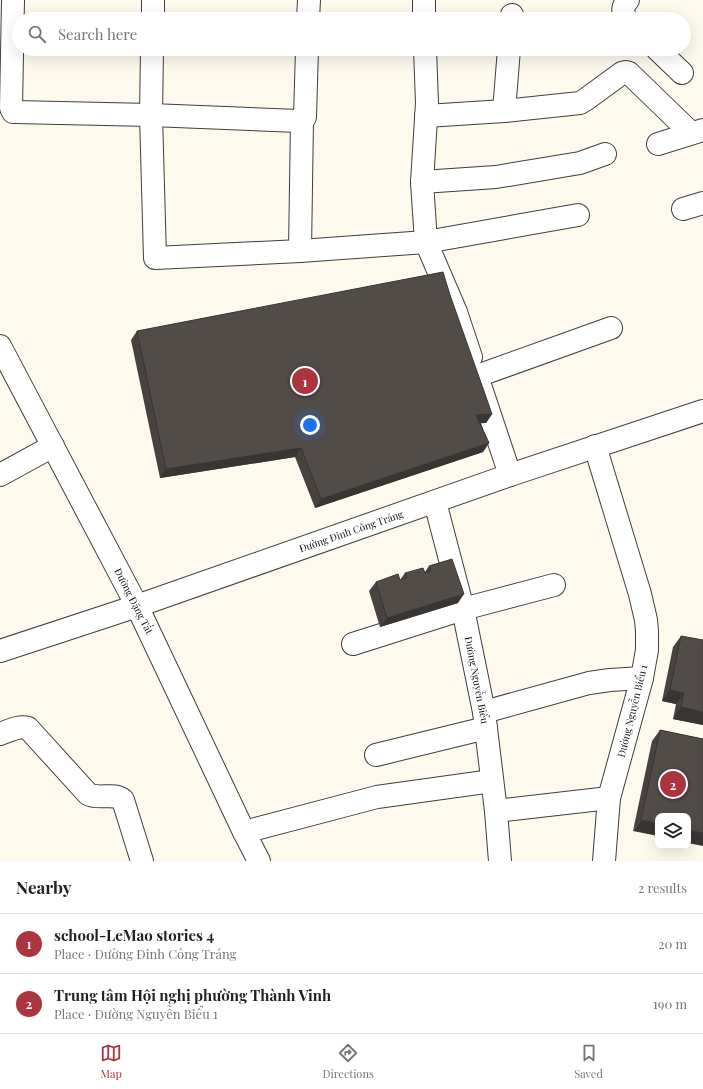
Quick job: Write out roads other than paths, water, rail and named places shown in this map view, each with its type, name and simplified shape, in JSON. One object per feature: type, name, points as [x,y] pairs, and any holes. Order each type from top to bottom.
[{"type":"street","points":[[13,0],[13,12]]},
{"type":"street","points":[[153,0],[153,12]]},
{"type":"street","points":[[308,12],[309,0]]},
{"type":"street","points":[[424,0],[424,12]]},
{"type":"street","points":[[623,12],[624,5],[628,0]]},
{"type":"street","points":[[12,54],[11,108],[13,112],[302,120]]},
{"type":"street","points":[[152,56],[150,115],[155,258],[300,251],[426,242],[578,215]]},
{"type":"street","points":[[300,251],[302,120],[305,117],[307,56]]},
{"type":"street","points":[[425,56],[426,116],[422,182],[426,242],[456,312],[510,476]]},
{"type":"street","points":[[504,111],[508,56]]},
{"type":"street","points":[[664,56],[682,73]]},
{"type":"street","points":[[426,116],[504,111],[580,103],[622,72],[626,72],[697,131]]},
{"type":"street","points":[[658,144],[697,131]]},
{"type":"street","points":[[422,182],[496,177],[580,163],[605,154]]},
{"type":"street","points":[[477,376],[611,328]]},
{"type":"street","name":"Đường Đặng Tất","points":[[0,346],[137,606],[259,861]]},
{"type":"street","name":"Đường Đinh Công Tráng","points":[[0,651],[137,606],[595,446],[703,411]]},
{"type":"street","points":[[0,475],[53,446]]},
{"type":"street","name":"Đường Nguyễn Biểu 1","points":[[595,446],[640,594],[646,620],[647,650],[642,678],[609,798],[604,861]]},
{"type":"street","name":"Đường Nguyễn Biểu","points":[[435,502],[463,609],[485,720],[496,811],[500,861]]},
{"type":"street","points":[[354,644],[463,609],[554,585]]},
{"type":"street","points":[[376,755],[485,720],[589,683],[642,678]]},
{"type":"street","points":[[0,734],[18,727],[28,728],[88,794],[95,797],[118,797],[123,800],[142,861]]},
{"type":"street","points":[[244,832],[377,797],[492,781]]},
{"type":"street","points":[[496,811],[609,798]]},
{"type":"place","name":"school-LeMao stories 4","points":[[305,381]]},
{"type":"place","name":"Trung tâm Hội nghị phường Thành Vinh","points":[[673,784]]}]
